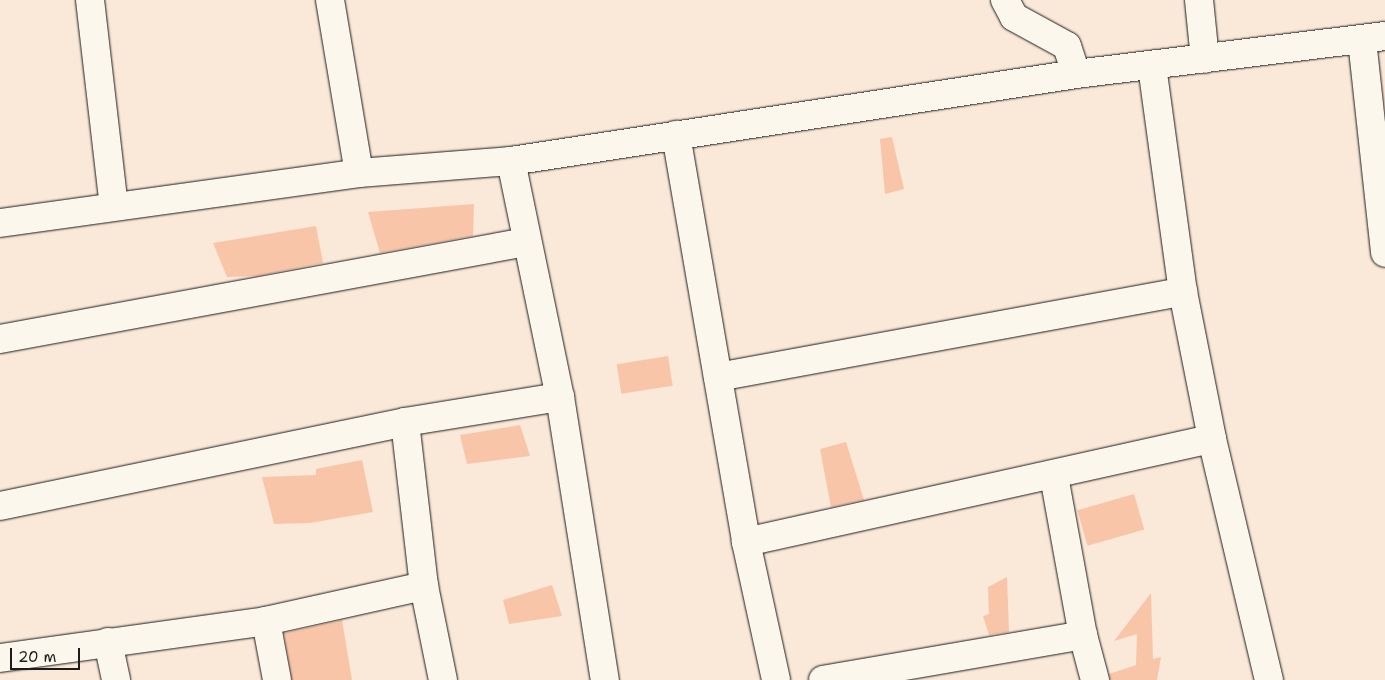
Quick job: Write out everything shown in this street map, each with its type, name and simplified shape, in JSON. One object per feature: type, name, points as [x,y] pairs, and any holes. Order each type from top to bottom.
[{"type":"street","points":[[90,0],[114,206]]},
{"type":"street","points":[[330,0],[359,173]]},
{"type":"street","points":[[1005,0],[1014,17],[1067,46],[1076,74]]},
{"type":"street","points":[[1198,0],[1205,59]]},
{"type":"street","points":[[0,223],[359,173],[512,161],[1076,74],[1374,38],[1385,252]]},
{"type":"street","points":[[1152,66],[1183,292],[1212,439],[1269,680]]},
{"type":"street","points":[[676,135],[746,542],[776,680]]},
{"type":"street","points":[[512,161],[526,242],[560,397],[605,680]]},
{"type":"street","points":[[0,340],[526,242]]},
{"type":"street","points":[[718,377],[1183,292]]},
{"type":"street","points":[[0,506],[405,422],[560,397]]},
{"type":"street","points":[[405,422],[424,586],[443,680]]},
{"type":"street","points":[[746,542],[1054,476],[1212,439]]},
{"type":"street","points":[[1054,476],[1083,635],[1095,680]]},
{"type":"street","points":[[0,658],[266,621],[424,586]]},
{"type":"street","points":[[266,621],[277,680]]},
{"type":"street","points":[[824,680],[921,673],[1083,635]]},
{"type":"street","points":[[108,642],[116,680]]},
{"type":"building","points":[[892,137],[904,189],[885,194],[880,139]]},
{"type":"building","points":[[474,204],[473,236],[380,253],[368,212]]},
{"type":"building","points":[[316,226],[323,263],[257,276],[227,277],[213,243]]},
{"type":"building","points":[[668,356],[673,386],[621,394],[617,364]]},
{"type":"building","points":[[520,425],[530,456],[467,464],[460,435]]},
{"type":"building","points":[[846,442],[864,500],[831,507],[820,449]]},
{"type":"building","points":[[362,460],[373,512],[310,523],[274,524],[262,477],[316,475],[316,469]]},
{"type":"building","points":[[1134,494],[1144,530],[1087,546],[1077,510]]},
{"type":"building","points":[[1007,577],[1009,632],[989,635],[983,616],[989,614],[988,587]]},
{"type":"building","points":[[552,585],[562,616],[509,624],[503,600]]},
{"type":"building","points":[[1151,593],[1153,659],[1161,657],[1157,680],[1110,680],[1109,674],[1136,665],[1137,634],[1114,641]]},
{"type":"building","points":[[342,620],[352,680],[292,680],[284,633]]}]
